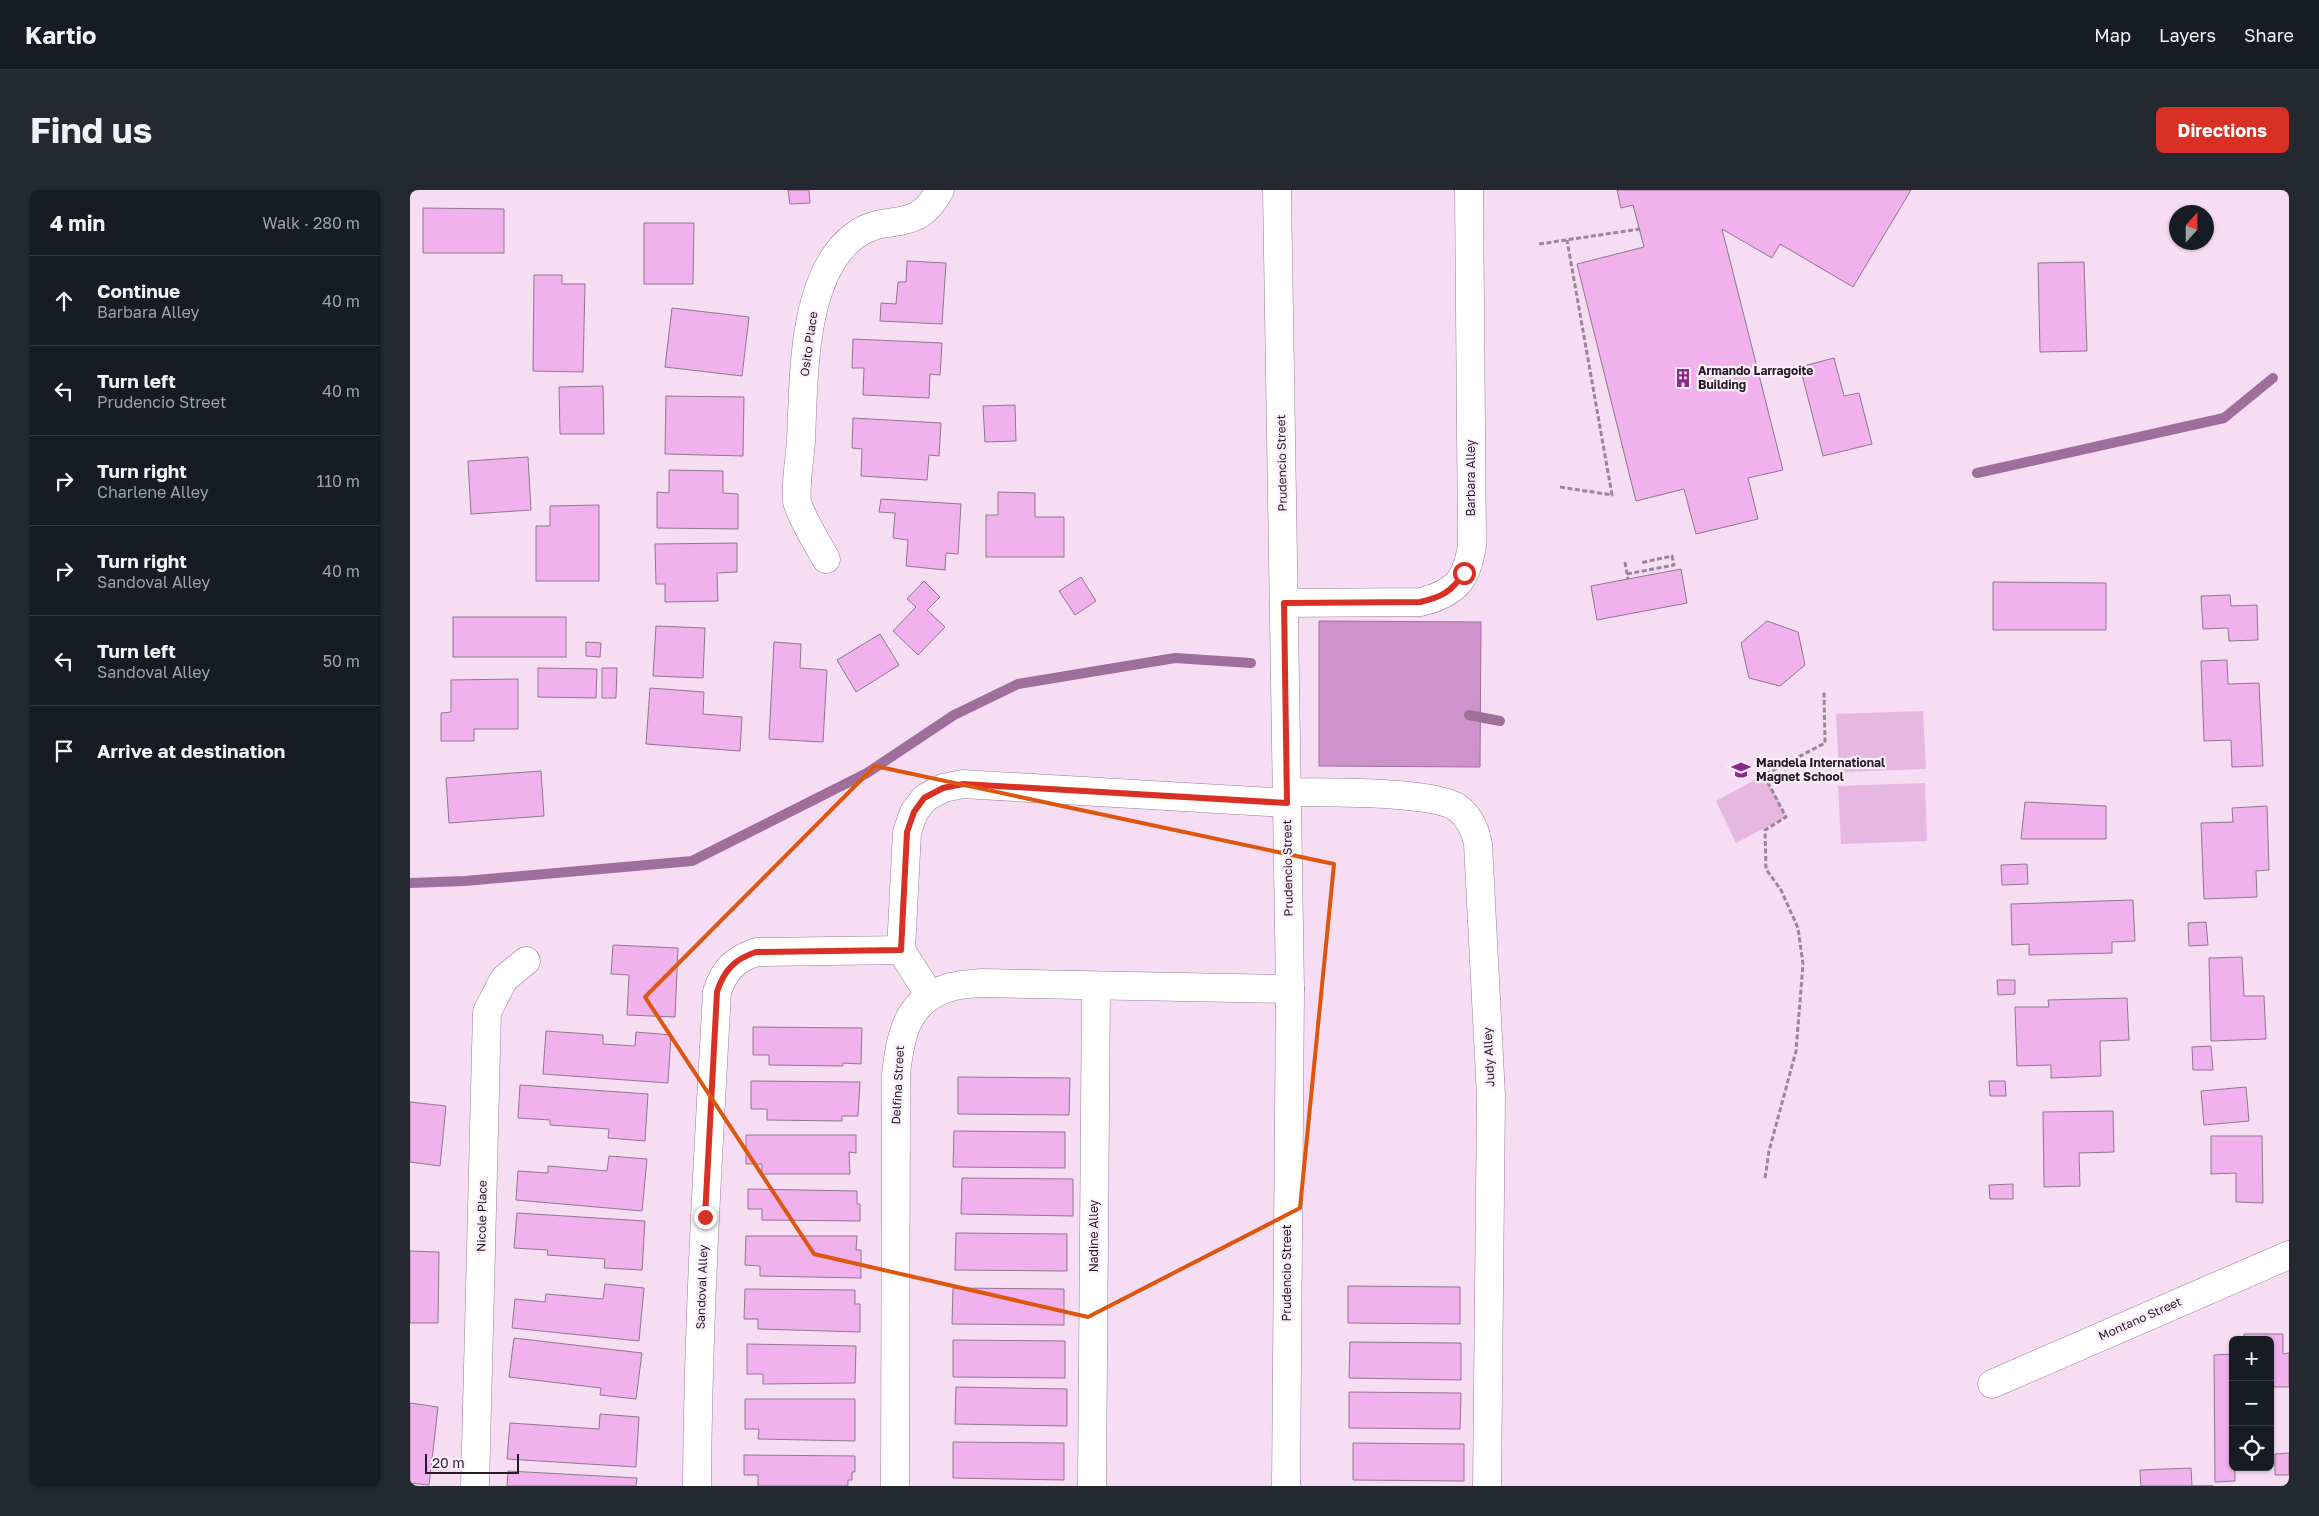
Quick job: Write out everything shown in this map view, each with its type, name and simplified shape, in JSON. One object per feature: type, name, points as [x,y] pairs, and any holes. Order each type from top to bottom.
[{"type":"street","name":"Osito Place","points":[[826,560],[797,502],[805,352],[813,308],[828,267],[839,250],[854,235],[872,227],[912,220],[924,213],[940,190]]},
{"type":"street","name":"Prudencio Street","points":[[1277,190],[1290,989],[1286,1486]]},
{"type":"street","name":"Barbara Alley","points":[[1284,603],[1420,602],[1441,597],[1456,586],[1470,560],[1472,545],[1469,190]]},
{"type":"street","name":"Judy Alley","points":[[901,950],[907,832],[914,812],[924,798],[943,788],[963,784],[1287,797],[1426,797],[1456,807],[1467,817],[1474,829],[1478,844],[1491,1096],[1487,1486]]},
{"type":"street","points":[[901,950],[930,996]]},
{"type":"street","name":"Sandoval Alley","points":[[698,1486],[698,1398],[717,992],[722,979],[731,965],[742,957],[756,952],[901,950]]},
{"type":"street","name":"Nicole Place","points":[[475,1486],[487,1012],[504,979],[526,961]]},
{"type":"street","name":"Delfina Street","points":[[895,1486],[896,1075],[900,1042],[909,1017],[930,996],[952,986],[982,983],[1290,989]]},
{"type":"street","name":"Nadine Alley","points":[[1092,1486],[1096,986]]},
{"type":"street","name":"Montano Street","points":[[1992,1384],[2289,1255]]},
{"type":"path","points":[[1539,244],[1640,229]]},
{"type":"path","points":[[1560,487],[1612,495],[1567,240]]},
{"type":"path","points":[[1627,574],[1674,565],[1672,556],[1640,562]]},
{"type":"path","points":[[1624,562],[1628,578]]},
{"type":"path","points":[[1765,1178],[1769,1151],[1796,1051],[1803,964],[1798,928],[1781,890],[1766,869],[1765,830],[1786,817],[1764,775],[1825,743],[1824,692]]},
{"type":"highlighted area","points":[[875,766],[1334,864],[1300,1208],[1088,1317],[814,1254],[645,997]]},
{"type":"shaded area","points":[[1319,621],[1481,622],[1480,767],[1319,766]]},
{"type":"shaded area","points":[[1923,711],[1926,769],[1839,772],[1836,714]]},
{"type":"shaded area","points":[[1764,775],[1786,817],[1736,843],[1716,801]]},
{"type":"shaded area","points":[[1925,783],[1927,841],[1841,844],[1838,786]]},
{"type":"building","points":[[788,190],[809,190],[810,203],[790,204]]},
{"type":"building","name":"Armando Larragoite Building","points":[[1617,190],[1911,190],[1853,287],[1780,244],[1772,258],[1722,229],[1783,470],[1748,478],[1758,519],[1696,534],[1684,489],[1636,501],[1577,264],[1644,247],[1633,205],[1621,208]]},
{"type":"building","points":[[423,208],[504,209],[504,253],[423,253]]},
{"type":"building","points":[[644,223],[694,223],[693,284],[644,284]]},
{"type":"building","points":[[907,261],[946,263],[942,324],[880,321],[881,303],[896,304],[898,282],[906,282]]},
{"type":"building","points":[[2084,262],[2087,351],[2040,352],[2038,263]]},
{"type":"building","points":[[534,275],[562,275],[562,284],[585,284],[583,372],[533,371]]},
{"type":"building","points":[[672,308],[749,317],[742,376],[665,367]]},
{"type":"building","points":[[853,339],[942,343],[940,375],[930,374],[929,398],[863,395],[864,368],[852,368]]},
{"type":"building","points":[[1834,358],[1844,396],[1859,393],[1872,444],[1823,456],[1800,367]]},
{"type":"building","points":[[603,386],[604,434],[560,434],[559,387]]},
{"type":"building","points":[[666,396],[744,397],[743,456],[665,454]]},
{"type":"building","points":[[1015,405],[1016,441],[985,442],[983,406]]},
{"type":"building","points":[[853,418],[941,423],[939,456],[929,455],[927,480],[861,476],[862,449],[852,448]]},
{"type":"building","points":[[528,457],[531,510],[471,514],[468,461]]},
{"type":"building","points":[[669,470],[723,471],[723,493],[738,494],[738,529],[657,528],[657,492],[669,493]]},
{"type":"building","points":[[998,492],[1035,493],[1035,517],[1064,517],[1064,557],[986,557],[986,515],[998,515]]},
{"type":"building","points":[[881,499],[961,504],[958,554],[946,553],[945,570],[906,566],[908,540],[893,538],[895,513],[879,512]]},
{"type":"building","points":[[599,505],[599,581],[536,581],[536,526],[550,526],[550,506]]},
{"type":"building","points":[[737,543],[737,572],[717,573],[718,601],[665,602],[665,584],[656,584],[655,544]]},
{"type":"building","points":[[1681,569],[1687,603],[1597,620],[1591,586]]},
{"type":"building","points":[[1081,577],[1096,601],[1075,615],[1059,591]]},
{"type":"building","points":[[924,581],[940,597],[927,610],[945,627],[918,655],[893,631],[916,607],[907,599]]},
{"type":"building","points":[[1993,582],[2106,583],[2106,630],[1993,630]]},
{"type":"building","points":[[2230,595],[2231,606],[2257,605],[2258,640],[2229,641],[2228,628],[2203,629],[2201,596]]},
{"type":"building","points":[[453,617],[566,617],[566,657],[453,657]]},
{"type":"building","points":[[1767,621],[1798,632],[1805,665],[1780,686],[1749,678],[1741,643]]},
{"type":"building","points":[[656,626],[705,628],[703,678],[653,676]]},
{"type":"building","points":[[880,634],[899,665],[856,692],[837,660]]},
{"type":"building","points":[[586,642],[601,643],[600,657],[586,656]]},
{"type":"building","points":[[774,642],[801,644],[800,668],[827,670],[823,742],[769,739]]},
{"type":"building","points":[[2227,660],[2228,684],[2259,683],[2263,766],[2232,767],[2231,740],[2204,741],[2201,661]]},
{"type":"building","points":[[538,668],[597,669],[596,698],[538,697]]},
{"type":"building","points":[[602,668],[617,668],[616,698],[602,698]]},
{"type":"building","points":[[518,679],[518,729],[474,729],[474,741],[441,741],[441,713],[451,712],[451,680]]},
{"type":"building","points":[[650,688],[704,692],[703,714],[742,717],[740,751],[646,744]]},
{"type":"building","points":[[541,771],[544,816],[449,823],[446,778]]},
{"type":"building","points":[[2025,802],[2106,806],[2106,839],[2021,839]]},
{"type":"building","points":[[2267,806],[2269,870],[2256,871],[2257,897],[2204,899],[2201,823],[2233,822],[2232,808]]},
{"type":"building","points":[[2027,864],[2028,884],[2002,885],[2001,865]]},
{"type":"building","points":[[2133,900],[2135,941],[2112,942],[2112,953],[2029,955],[2029,944],[2012,945],[2011,904]]},
{"type":"building","points":[[2206,922],[2208,945],[2189,946],[2188,923]]},
{"type":"building","points":[[613,945],[678,948],[675,1017],[627,1015],[629,975],[611,974]]},
{"type":"building","points":[[2242,957],[2244,996],[2264,996],[2266,1039],[2211,1041],[2209,958]]},
{"type":"building","points":[[1997,980],[2015,980],[2015,994],[1998,995]]},
{"type":"building","points":[[2127,998],[2129,1040],[2100,1041],[2101,1076],[2051,1078],[2051,1065],[2017,1066],[2015,1007],[2049,1007],[2048,1000]]},
{"type":"building","points":[[753,1027],[862,1028],[861,1064],[843,1063],[843,1066],[769,1065],[769,1055],[753,1055]]},
{"type":"building","points":[[546,1031],[603,1035],[603,1044],[635,1046],[636,1032],[671,1035],[668,1083],[543,1074]]},
{"type":"building","points":[[2211,1046],[2213,1070],[2193,1070],[2192,1047]]},
{"type":"building","points":[[958,1077],[1070,1078],[1069,1115],[958,1114]]},
{"type":"building","points":[[751,1081],[860,1082],[858,1116],[842,1116],[842,1121],[767,1120],[767,1109],[751,1109]]},
{"type":"building","points":[[1989,1081],[2005,1081],[2006,1096],[1990,1096]]},
{"type":"building","points":[[520,1085],[648,1094],[645,1141],[608,1138],[609,1129],[550,1125],[550,1120],[518,1118]]},
{"type":"building","points":[[2246,1087],[2249,1121],[2204,1125],[2201,1091]]},
{"type":"building","points":[[410,1102],[446,1106],[440,1166],[410,1162]]},
{"type":"building","points":[[2113,1111],[2114,1152],[2079,1153],[2080,1186],[2044,1187],[2043,1112]]},
{"type":"building","points":[[954,1131],[1065,1132],[1065,1168],[953,1167]]},
{"type":"building","points":[[746,1135],[856,1135],[856,1153],[849,1152],[850,1174],[762,1174],[762,1164],[746,1164]]},
{"type":"building","points":[[2211,1136],[2262,1136],[2263,1203],[2236,1202],[2236,1173],[2211,1174]]},
{"type":"building","points":[[609,1156],[647,1159],[642,1211],[516,1200],[518,1171],[548,1173],[548,1166],[607,1171]]},
{"type":"building","points":[[962,1178],[1073,1179],[1073,1216],[961,1214]]},
{"type":"building","points":[[2013,1184],[2013,1199],[1990,1199],[1989,1185]]},
{"type":"building","points":[[748,1189],[857,1191],[857,1204],[860,1204],[860,1221],[762,1220],[762,1209],[748,1209]]},
{"type":"building","points":[[517,1213],[645,1221],[642,1270],[604,1268],[605,1259],[547,1255],[548,1250],[514,1248]]},
{"type":"building","points":[[956,1233],[1067,1234],[1067,1271],[955,1270]]},
{"type":"building","points":[[746,1236],[857,1236],[856,1250],[861,1250],[861,1278],[760,1276],[760,1266],[745,1265]]},
{"type":"building","points":[[410,1251],[439,1252],[438,1323],[410,1323]]},
{"type":"building","points":[[605,1284],[644,1288],[639,1341],[512,1328],[515,1299],[545,1302],[546,1294],[603,1299]]},
{"type":"building","points":[[1348,1286],[1460,1287],[1460,1324],[1348,1323]]},
{"type":"building","points":[[953,1288],[1064,1289],[1064,1325],[952,1324]]},
{"type":"building","points":[[745,1289],[855,1290],[855,1304],[860,1304],[860,1332],[758,1329],[758,1319],[744,1319]]},
{"type":"building","points":[[2244,1334],[2283,1334],[2283,1354],[2289,1353],[2289,1387],[2274,1387],[2274,1336],[2244,1336]]},
{"type":"building","points":[[514,1338],[642,1353],[636,1399],[600,1395],[601,1388],[509,1377]]},
{"type":"building","points":[[953,1340],[1065,1341],[1065,1378],[953,1377]]},
{"type":"building","points":[[1350,1342],[1461,1343],[1461,1380],[1349,1378]]},
{"type":"building","points":[[747,1344],[856,1346],[855,1383],[763,1384],[763,1374],[747,1374]]},
{"type":"building","points":[[2229,1354],[2229,1471],[2235,1471],[2235,1481],[2215,1482],[2214,1355]]},
{"type":"building","points":[[956,1387],[1067,1389],[1067,1426],[955,1424]]},
{"type":"building","points":[[1349,1392],[1461,1393],[1460,1429],[1349,1428]]},
{"type":"building","points":[[745,1399],[855,1399],[855,1441],[758,1439],[759,1429],[745,1429]]},
{"type":"building","points":[[410,1403],[438,1407],[429,1485],[410,1483]]},
{"type":"building","points":[[600,1414],[639,1417],[636,1467],[507,1459],[510,1423],[599,1429]]},
{"type":"building","points":[[953,1442],[1064,1443],[1064,1480],[953,1478]]},
{"type":"building","points":[[1353,1443],[1464,1444],[1464,1481],[1353,1480]]},
{"type":"building","points":[[2289,1453],[2289,1475],[2275,1475],[2275,1454]]},
{"type":"building","points":[[744,1455],[855,1456],[855,1472],[852,1472],[852,1480],[848,1480],[848,1486],[758,1486],[758,1475],[744,1475]]},
{"type":"building","points":[[2191,1468],[2192,1486],[2141,1486],[2140,1470]]},
{"type":"building","points":[[508,1471],[637,1478],[636,1486],[507,1486]]},
{"type":"waterway","points":[[1977,473],[2224,418],[2273,378]]},
{"type":"waterway","points":[[410,883],[465,881],[692,861],[867,773],[954,715],[1018,684],[1175,658],[1251,663]]},
{"type":"waterway","points":[[1469,715],[1500,721]]},
{"type":"place","name":"Armando Larragoite Building","points":[[1683,378]]},
{"type":"place","name":"Mandela International Magnet School","points":[[1741,770]]},
{"type":"route","points":[[705,1217],[717,992],[722,979],[731,965],[742,957],[756,952],[901,950],[907,832],[914,812],[924,798],[943,788],[963,784],[1287,803],[1284,603],[1420,602],[1441,597],[1456,586],[1464,573]]}]
